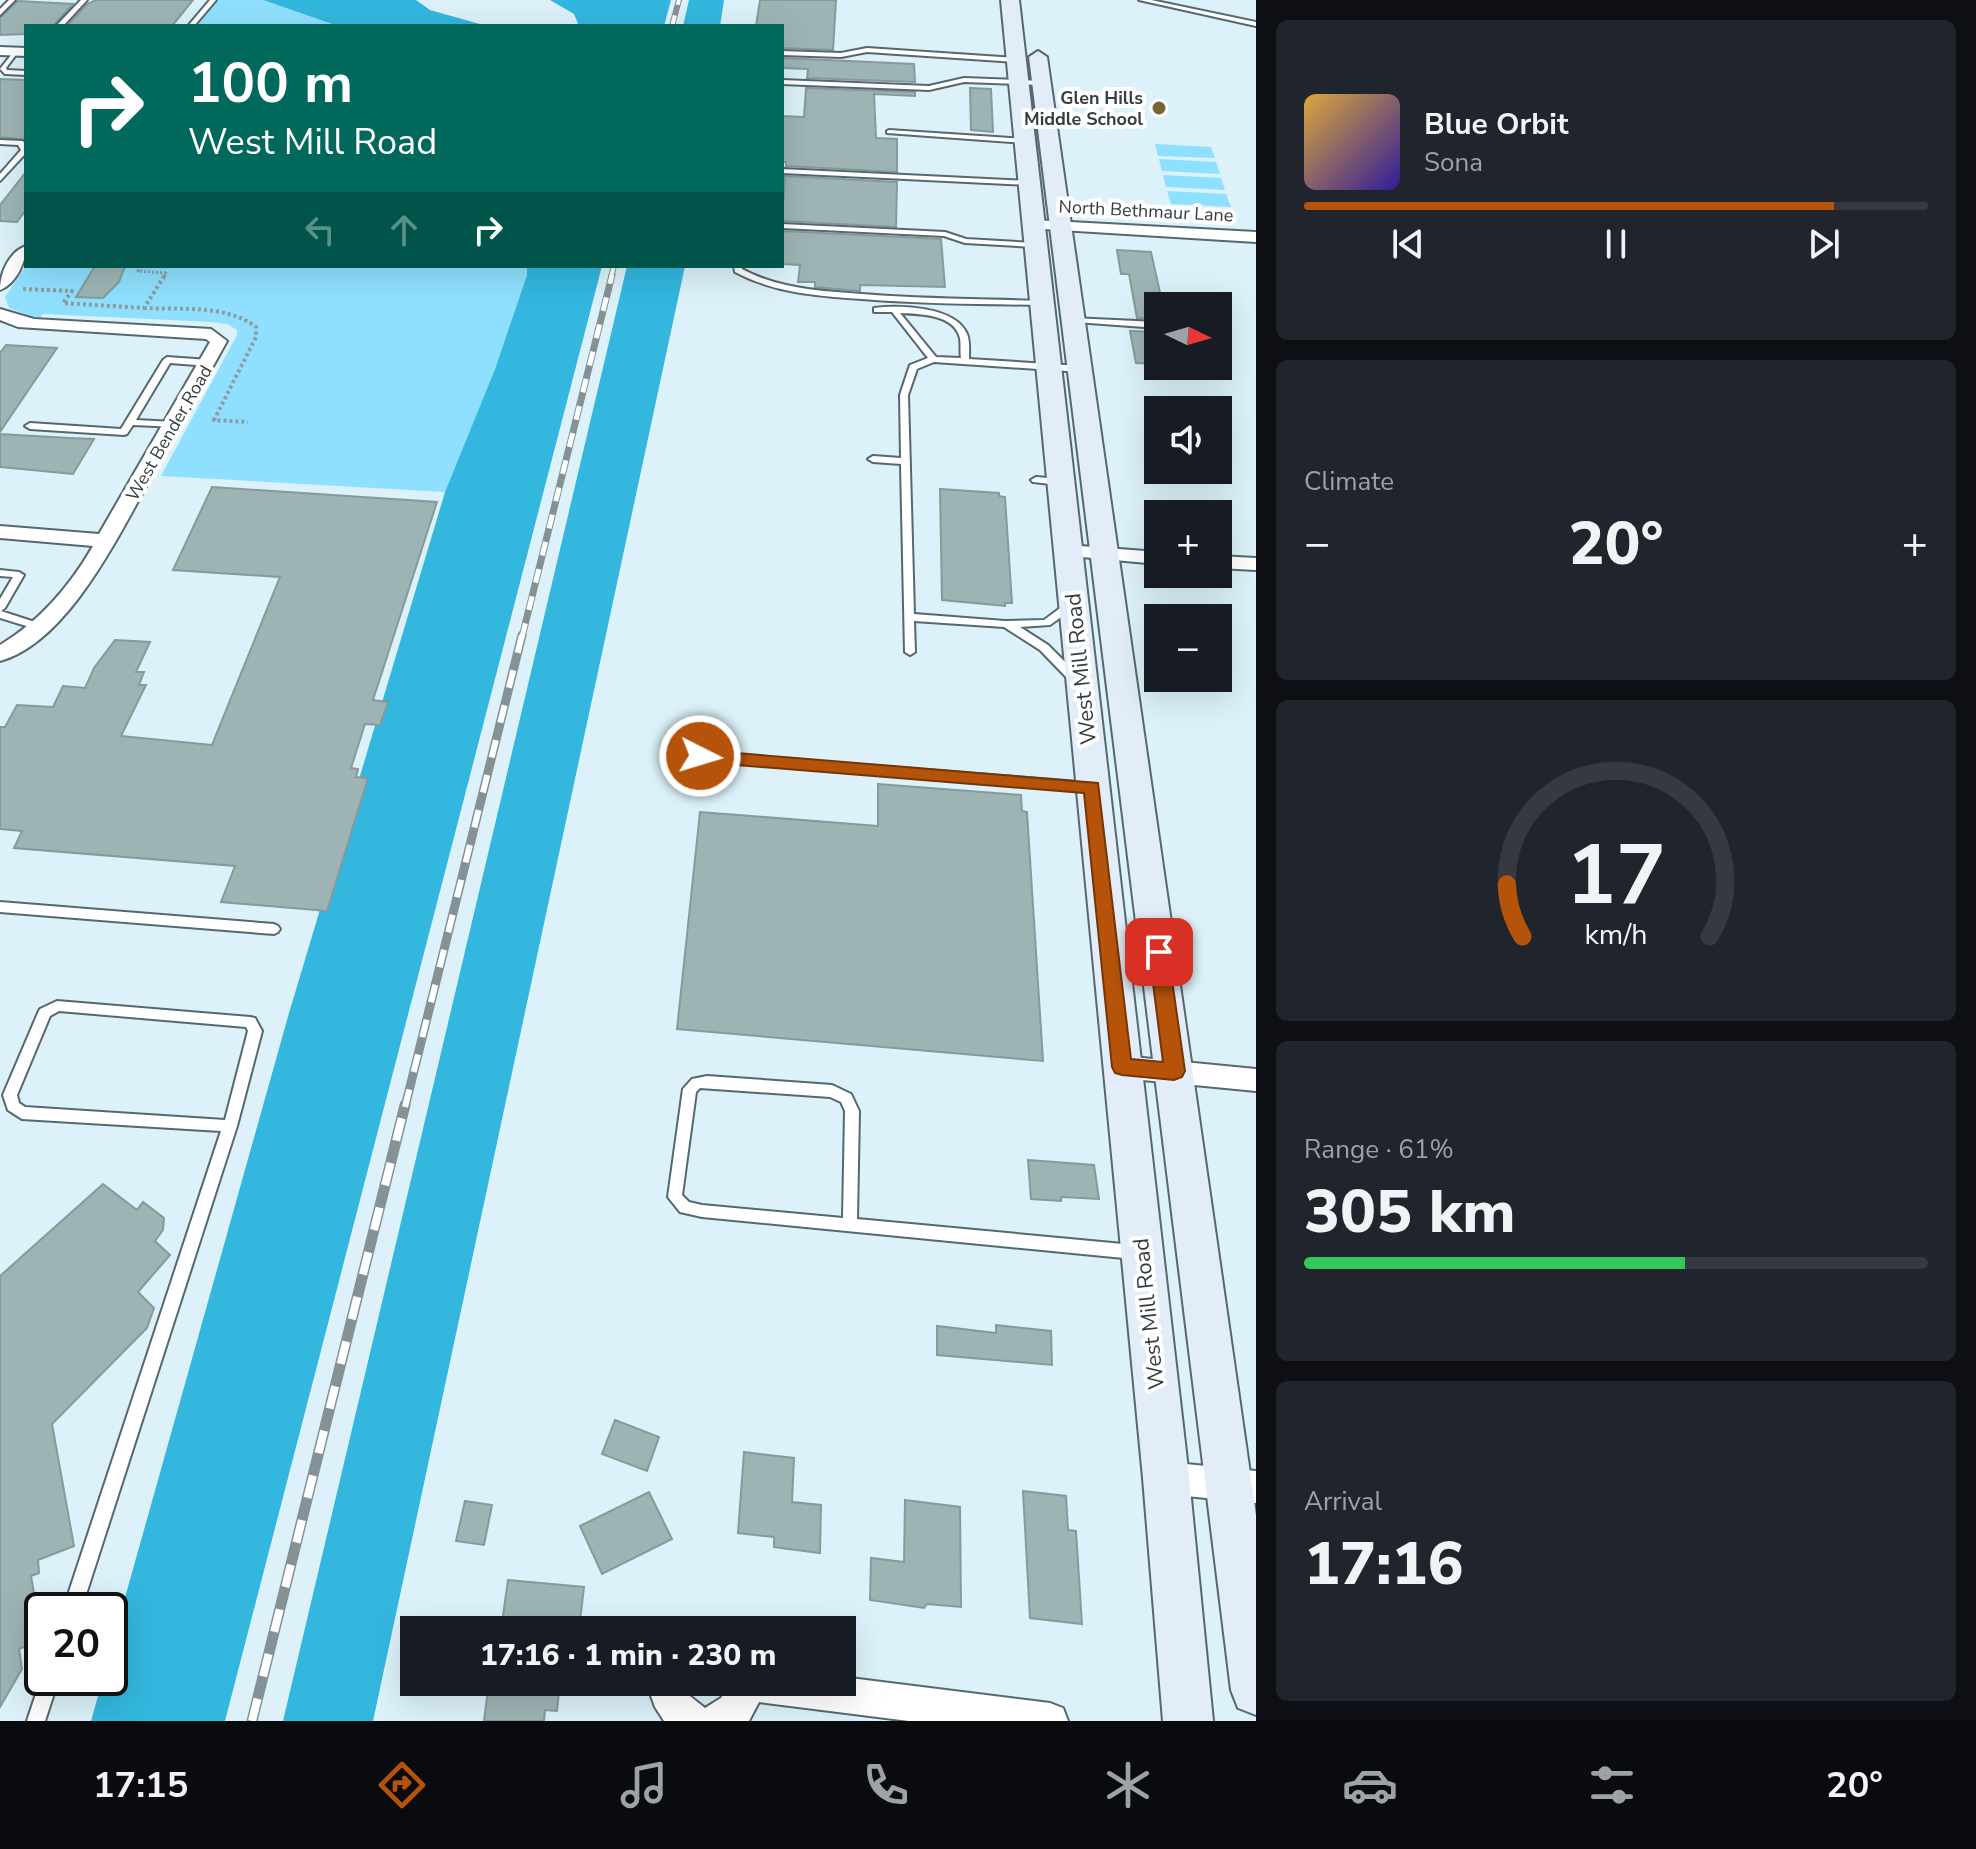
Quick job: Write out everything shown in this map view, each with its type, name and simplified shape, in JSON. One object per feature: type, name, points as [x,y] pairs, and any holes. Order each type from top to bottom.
[{"type":"main road","name":"West Mill Road","points":[[1010,0],[1026,75],[1044,232],[1042,303],[1064,368],[1106,554],[1109,776],[1122,1067],[1166,1478],[1188,1721]]},
{"type":"main road","name":"West Mill Road","points":[[1030,0],[1025,141],[1029,183],[1075,320],[1064,368],[1048,481],[1067,551],[1081,686],[1109,776],[1174,1071],[1242,1485],[1256,1690]]},
{"type":"street","points":[[0,51],[21,52]]},
{"type":"street","name":"North Bethmaur Lane","points":[[1044,232],[1256,237]]},
{"type":"street","points":[[8,287],[24,255]]},
{"type":"street","name":"West Bender Road","points":[[0,314],[18,322],[34,324],[211,334],[219,341],[108,541],[65,602],[40,627],[0,654]]},
{"type":"street","points":[[0,532],[108,541]]},
{"type":"street","points":[[1067,551],[1144,557]]},
{"type":"street","points":[[1232,563],[1256,564]]},
{"type":"street","points":[[1122,1067],[1256,1080]]},
{"type":"street","points":[[1166,1478],[1242,1485]]},
{"type":"street","points":[[669,1696],[682,1715],[694,1721]]},
{"type":"street","points":[[716,1721],[736,1711],[745,1696]]},
{"type":"street","points":[[851,1696],[1050,1721]]},
{"type":"lane","points":[[0,13],[12,0]]},
{"type":"lane","points":[[61,24],[84,0]]},
{"type":"lane","points":[[193,24],[213,0]]},
{"type":"lane","points":[[1142,0],[1256,24]]},
{"type":"lane","points":[[784,53],[841,55],[867,50],[1026,75]]},
{"type":"lane","points":[[21,52],[3,68],[5,72],[24,73]]},
{"type":"lane","points":[[784,82],[929,88],[964,80],[1026,75]]},
{"type":"lane","points":[[889,132],[1025,141]]},
{"type":"lane","points":[[0,142],[20,143],[24,149]]},
{"type":"lane","points":[[0,179],[11,160],[24,151]]},
{"type":"lane","points":[[784,171],[1029,183]]},
{"type":"lane","points":[[784,226],[945,234],[965,241],[1044,232]]},
{"type":"lane","points":[[739,268],[743,276],[778,289],[892,298],[1042,303]]},
{"type":"lane","points":[[877,310],[926,312],[949,319],[963,335],[965,360]]},
{"type":"lane","points":[[894,310],[933,359]]},
{"type":"lane","points":[[1075,320],[1144,324]]},
{"type":"lane","points":[[910,652],[904,395],[908,376],[913,367],[933,359],[1064,368]]},
{"type":"lane","points":[[30,426],[124,432],[167,360],[209,363]]},
{"type":"lane","points":[[130,422],[174,425]]},
{"type":"lane","points":[[873,459],[905,461]]},
{"type":"lane","points":[[0,573],[19,575],[0,608]]},
{"type":"lane","points":[[909,617],[1005,624],[1046,623],[1056,619],[1073,604]]},
{"type":"lane","points":[[0,614],[40,627]]},
{"type":"lane","points":[[1005,624],[1027,634],[1052,653],[1081,686]]},
{"type":"lane","points":[[670,754],[1109,776]]},
{"type":"lane","points":[[0,907],[274,929]]},
{"type":"lane","points":[[78,1592],[230,1126],[255,1036],[250,1022],[57,1006],[45,1013],[10,1095],[13,1106],[22,1113],[230,1126]]},
{"type":"lane","points":[[850,1225],[852,1111],[846,1098],[832,1091],[707,1082],[697,1083],[690,1089],[675,1197],[680,1203],[702,1211],[1141,1253]]},
{"type":"lane","points":[[36,1721],[44,1696]]},
{"type":"path","points":[[8,287],[72,291],[63,303],[144,308],[166,273],[138,271],[140,268]]},
{"type":"shaded area","points":[[218,0],[263,0],[332,24],[198,24]]},
{"type":"shaded area","points":[[263,0],[416,0],[430,10],[480,24],[332,24]]},
{"type":"shaded area","points":[[550,0],[671,0],[665,24],[578,24],[574,14]]},
{"type":"shaded area","points":[[689,0],[724,0],[720,24],[683,24]]},
{"type":"shaded area","points":[[1155,144],[1211,147],[1215,158],[1158,156]]},
{"type":"shaded area","points":[[1159,159],[1216,162],[1220,174],[1162,171]]},
{"type":"shaded area","points":[[1163,175],[1221,178],[1225,190],[1166,187]]},
{"type":"shaded area","points":[[1167,191],[1226,194],[1231,207],[1171,204]]},
{"type":"shaded area","points":[[25,268],[527,268],[495,369],[445,492],[161,476],[237,330],[227,324],[212,322],[43,314],[39,319],[9,308],[5,297]]},
{"type":"shaded area","points":[[527,268],[601,268],[225,1721],[91,1721],[98,1696],[128,1696],[127,1592],[289,1013],[445,492],[495,369]]},
{"type":"shaded area","points":[[627,268],[685,268],[373,1721],[283,1721]]},
{"type":"building","points":[[96,0],[193,0],[174,24],[69,24],[87,4]]},
{"type":"building","points":[[760,0],[836,0],[833,50],[784,48],[784,24],[756,24]]},
{"type":"building","points":[[18,1],[73,4],[55,24],[24,24],[24,34],[0,35],[0,18]]},
{"type":"building","points":[[784,58],[914,64],[915,82],[807,78],[808,69],[784,68]]},
{"type":"building","points":[[0,79],[24,80],[24,140],[0,137]]},
{"type":"building","points":[[806,88],[915,92],[915,96],[874,94],[876,138],[897,139],[897,172],[786,166],[784,116],[804,117]]},
{"type":"building","points":[[970,88],[991,89],[993,132],[971,130]]},
{"type":"building","points":[[24,175],[24,213],[17,222],[0,221],[0,205]]},
{"type":"building","points":[[785,176],[897,182],[896,227],[784,221]]},
{"type":"building","points":[[784,231],[941,239],[945,287],[860,285],[860,291],[815,287],[815,282],[798,282],[800,265],[784,264]]},
{"type":"building","points":[[1117,250],[1151,252],[1160,292],[1144,292],[1144,318],[1137,318],[1129,274],[1121,274]]},
{"type":"building","points":[[94,268],[124,268],[119,282],[103,298],[76,297]]},
{"type":"building","points":[[1130,331],[1144,332],[1144,363],[1136,363]]},
{"type":"building","points":[[6,345],[57,348],[0,432],[0,353]]},
{"type":"building","points":[[0,434],[94,439],[73,474],[0,467]]},
{"type":"building","points":[[212,487],[437,502],[373,700],[388,702],[380,725],[365,724],[351,768],[358,769],[356,777],[368,778],[327,911],[221,902],[235,866],[14,848],[22,831],[0,829],[0,727],[5,727],[17,705],[53,707],[63,686],[85,688],[94,668],[115,640],[150,642],[136,672],[144,672],[139,685],[146,685],[121,736],[212,745],[280,577],[173,570]]},
{"type":"building","points":[[940,489],[999,493],[999,496],[1005,497],[1012,603],[1005,603],[1005,606],[942,600]]},
{"type":"building","points":[[878,784],[1021,795],[1022,811],[1027,812],[1043,1061],[677,1029],[700,812],[878,826]]},
{"type":"building","points":[[1028,1160],[1094,1165],[1099,1199],[1031,1199]]},
{"type":"building","points":[[103,1184],[137,1210],[143,1202],[164,1218],[163,1230],[155,1241],[170,1255],[138,1292],[154,1308],[147,1328],[52,1424],[74,1546],[38,1560],[39,1573],[31,1576],[34,1592],[24,1592],[24,1647],[19,1649],[22,1669],[0,1707],[0,1276]]},
{"type":"building","points":[[996,1325],[1051,1331],[1052,1365],[937,1355],[937,1326],[996,1333]]},
{"type":"building","points":[[615,1420],[659,1437],[647,1471],[602,1454]]},
{"type":"building","points":[[744,1452],[794,1458],[792,1502],[821,1505],[820,1553],[774,1547],[774,1537],[738,1533]]},
{"type":"building","points":[[1023,1491],[1066,1496],[1068,1530],[1076,1531],[1082,1624],[1030,1618]]},
{"type":"building","points":[[649,1492],[672,1539],[602,1574],[580,1526]]},
{"type":"building","points":[[905,1500],[960,1507],[961,1607],[927,1604],[924,1608],[870,1600],[871,1558],[904,1562]]},
{"type":"building","points":[[465,1501],[492,1505],[484,1545],[456,1541]]},
{"type":"building","points":[[508,1580],[584,1587],[581,1616],[503,1616]]},
{"type":"building","points":[[487,1696],[559,1696],[557,1711],[545,1710],[544,1721],[484,1721]]},
{"type":"railway","points":[[673,24],[679,0]]},
{"type":"railway","points":[[611,277],[613,268]]},
{"type":"railway","points":[[522,637],[612,275]]},
{"type":"railway","points":[[405,1107],[522,635]]},
{"type":"railway","points":[[252,1721],[405,1105]]},
{"type":"place","name":"Glen Hills Middle School","points":[[1159,108]]},
{"type":"route","points":[[700,756],[1092,787],[1122,1067],[1174,1071],[1159,952]]}]
